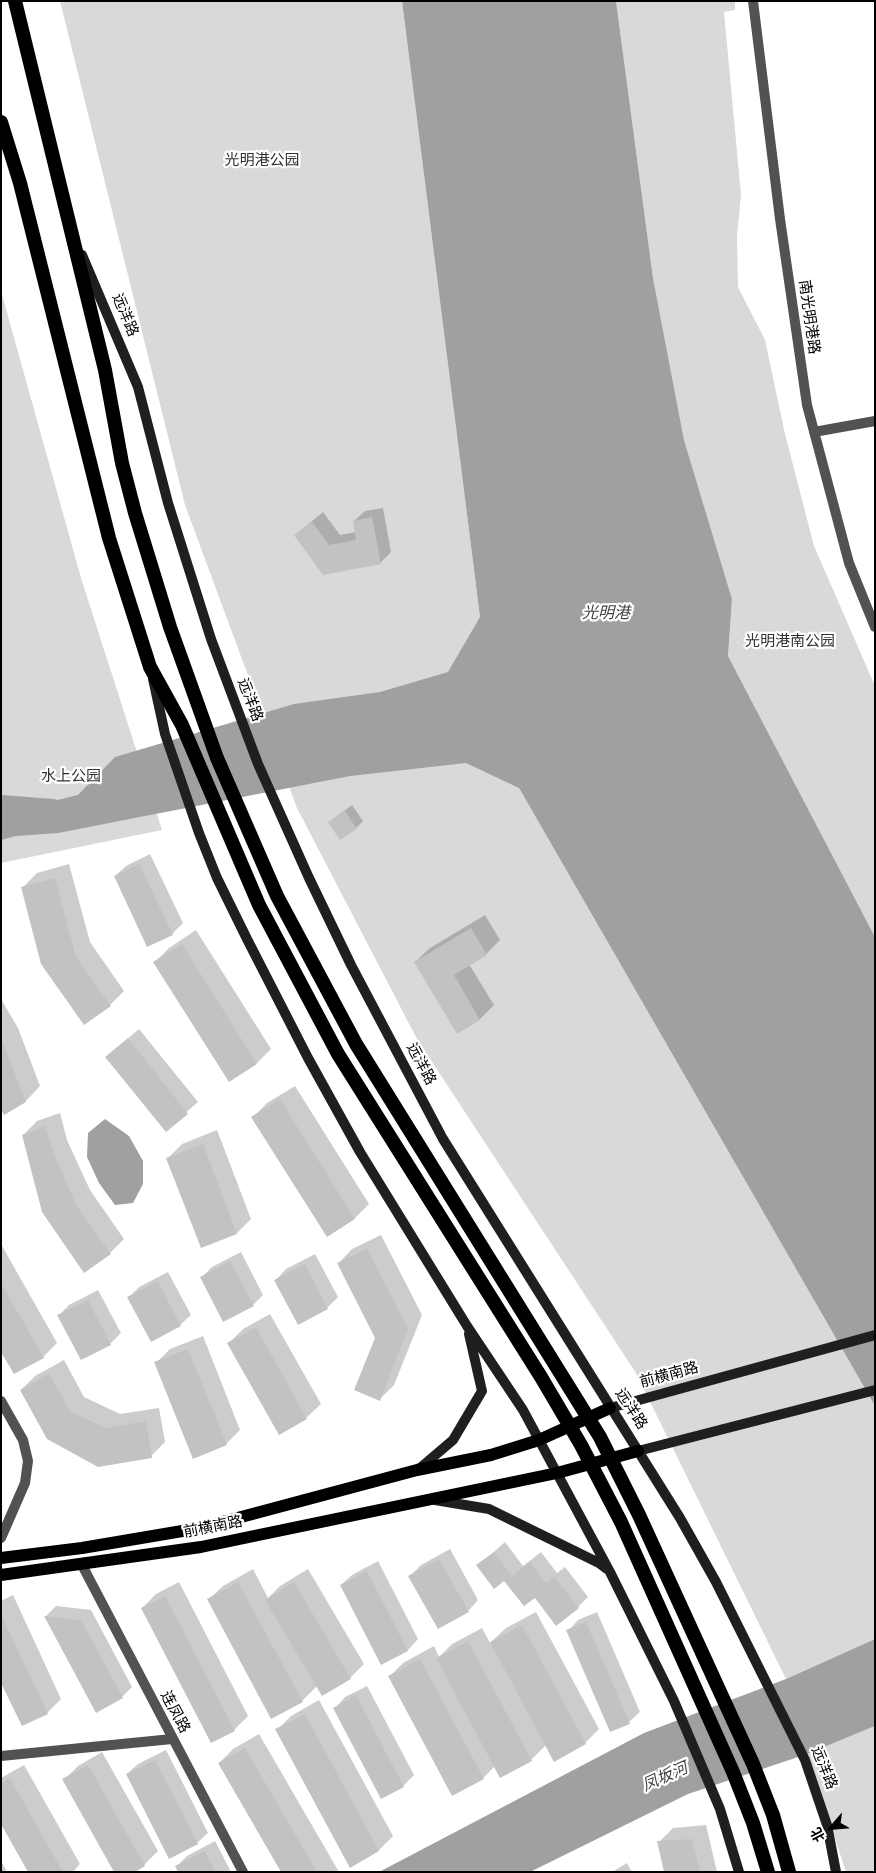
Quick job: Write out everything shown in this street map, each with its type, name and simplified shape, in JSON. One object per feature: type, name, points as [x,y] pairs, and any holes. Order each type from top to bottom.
[{"type":"highway","name":"远洋路","points":[[15,1],[105,370],[122,463],[135,513],[170,627],[203,718],[244,821],[277,896],[316,971],[396,1110],[600,1437],[639,1515],[753,1764],[773,1816],[789,1869]]},
{"type":"highway","points":[[1,122],[20,183],[109,538],[150,668],[182,725],[259,905],[338,1054],[581,1445],[620,1522],[733,1772],[753,1823],[768,1872]]},
{"type":"main road","name":"远洋路","points":[[70,227],[138,387],[188,570],[237,711],[276,808],[351,965],[418,1093],[470,1184],[702,1556],[805,1760],[827,1825],[836,1872]]},
{"type":"main road","points":[[150,668],[165,734],[199,833],[247,939],[308,1058],[360,1152],[467,1326],[523,1410],[610,1572],[674,1701],[720,1809],[738,1872]]},
{"type":"main road","name":"前横南路","points":[[418,1470],[454,1440],[482,1391],[467,1326]]},
{"type":"main road","name":"前横南路","points":[[1,1558],[82,1548],[200,1528],[418,1470],[491,1455],[539,1440],[610,1408],[812,1354],[875,1335]]},
{"type":"main road","name":"前横南路","points":[[1,1575],[201,1547],[557,1473],[875,1390]]},
{"type":"main road","name":"前横南路","points":[[429,1499],[489,1509],[599,1563],[610,1572]]},
{"type":"street","name":"南光明港路","points":[[753,1],[782,239],[807,405],[849,563],[875,627]]},
{"type":"street","points":[[814,432],[875,421]]},
{"type":"street","points":[[1,1401],[22,1440],[28,1461],[25,1483],[1,1538]]},
{"type":"street","name":"连凤路","points":[[82,1565],[243,1872]]},
{"type":"street","points":[[1,1756],[172,1739]]},
{"type":"green space","name":"光明港公园","points":[[60,1],[402,1],[480,617],[519,788],[875,1406],[875,1639],[786,1679],[636,1373],[417,1039],[297,808],[185,505]]},
{"type":"green space","name":"光明港南公园","points":[[616,1],[735,1],[735,10],[724,12],[741,195],[737,235],[738,287],[765,340],[785,434],[814,546],[875,686],[875,937],[728,656],[732,599],[684,440],[653,278]]},
{"type":"green space","name":"水上公园","points":[[1,291],[81,578],[162,830],[1,863]]},
{"type":"green space","points":[[875,1726],[875,1872],[846,1872],[807,1754]]},
{"type":"water","name":"光明港","points":[[402,1],[616,1],[653,278],[684,440],[732,599],[728,656],[875,937],[875,1406],[519,788],[466,763],[350,776],[58,833],[16,836],[1,840],[1,808],[8,812],[78,795],[115,757],[294,704],[380,692],[448,672],[480,617]]},
{"type":"water","points":[[105,1119],[129,1136],[143,1161],[143,1184],[133,1203],[115,1205],[99,1183],[87,1157],[88,1133]]},
{"type":"water","name":"凤坂河","points":[[875,1639],[875,1726],[807,1754],[688,1794],[530,1872],[379,1872],[644,1733],[786,1679]]},
{"type":"building","points":[[372,517],[381,564],[323,575],[294,535],[312,522],[329,545],[356,540],[353,521]]},
{"type":"building","points":[[345,811],[357,829],[340,840],[328,822]]},
{"type":"building","points":[[139,864],[173,935],[147,947],[114,876]]},
{"type":"building","points":[[55,878],[76,957],[111,1006],[84,1025],[41,964],[21,887]]},
{"type":"building","points":[[471,928],[487,955],[454,975],[480,1020],[457,1034],[414,962]]},
{"type":"building","points":[[182,944],[257,1064],[229,1082],[153,962]]},
{"type":"building","points":[[1,1038],[26,1102],[4,1115],[1,1109]]},
{"type":"building","points":[[128,1038],[188,1114],[166,1132],[105,1057]]},
{"type":"building","points":[[280,1099],[355,1219],[327,1237],[251,1117]]},
{"type":"building","points":[[45,1126],[54,1154],[76,1205],[111,1254],[84,1273],[42,1212],[22,1135]]},
{"type":"building","points":[[203,1144],[237,1234],[201,1248],[166,1158]]},
{"type":"building","points":[[367,1248],[408,1329],[380,1401],[354,1390],[375,1338],[337,1263]]},
{"type":"building","points":[[230,1261],[254,1306],[223,1322],[200,1277]]},
{"type":"building","points":[[305,1264],[328,1309],[298,1325],[274,1280]]},
{"type":"building","points":[[158,1281],[181,1326],[151,1342],[127,1297]]},
{"type":"building","points":[[1,1283],[44,1358],[14,1374],[1,1352]]},
{"type":"building","points":[[88,1300],[111,1345],[81,1360],[57,1315]]},
{"type":"building","points":[[256,1327],[307,1419],[279,1435],[227,1343]]},
{"type":"building","points":[[188,1349],[227,1445],[193,1459],[154,1362]]},
{"type":"building","points":[[49,1373],[70,1411],[106,1428],[146,1421],[152,1458],[98,1467],[47,1439],[20,1390]]},
{"type":"building","points":[[494,1552],[512,1576],[530,1562],[546,1583],[554,1577],[579,1608],[556,1626],[535,1598],[524,1606],[504,1581],[494,1589],[476,1565]]},
{"type":"building","points":[[439,1559],[469,1612],[438,1629],[408,1576]]},
{"type":"building","points":[[367,1571],[408,1651],[381,1665],[340,1585]]},
{"type":"building","points":[[238,1582],[303,1702],[271,1719],[207,1599]]},
{"type":"building","points":[[294,1582],[351,1679],[322,1696],[265,1600]]},
{"type":"building","points":[[165,1596],[235,1731],[211,1743],[141,1608]]},
{"type":"building","points":[[1,1614],[48,1714],[22,1726],[1,1683]]},
{"type":"building","points":[[44,1616],[81,1620],[123,1698],[96,1713]]},
{"type":"building","points":[[586,1622],[630,1724],[610,1732],[566,1630]]},
{"type":"building","points":[[522,1625],[586,1744],[554,1762],[490,1642]]},
{"type":"building","points":[[468,1641],[532,1761],[500,1778],[436,1658]]},
{"type":"building","points":[[420,1659],[484,1779],[452,1796],[388,1676]]},
{"type":"building","points":[[356,1695],[404,1787],[381,1799],[333,1708]]},
{"type":"building","points":[[305,1714],[379,1851],[350,1868],[275,1729]]},
{"type":"building","points":[[245,1748],[317,1872],[281,1872],[218,1763]]},
{"type":"building","points":[[155,1760],[198,1844],[169,1859],[126,1774]]},
{"type":"building","points":[[88,1765],[145,1866],[135,1872],[114,1872],[62,1779]]},
{"type":"building","points":[[10,1778],[63,1872],[28,1872],[1,1824],[1,1783]]},
{"type":"building","points":[[692,1839],[700,1872],[664,1872],[657,1841]]},
{"type":"building","points":[[205,1851],[215,1872],[178,1872],[175,1866]]},
{"type":"waterway","points":[[1,809],[52,813]]}]
